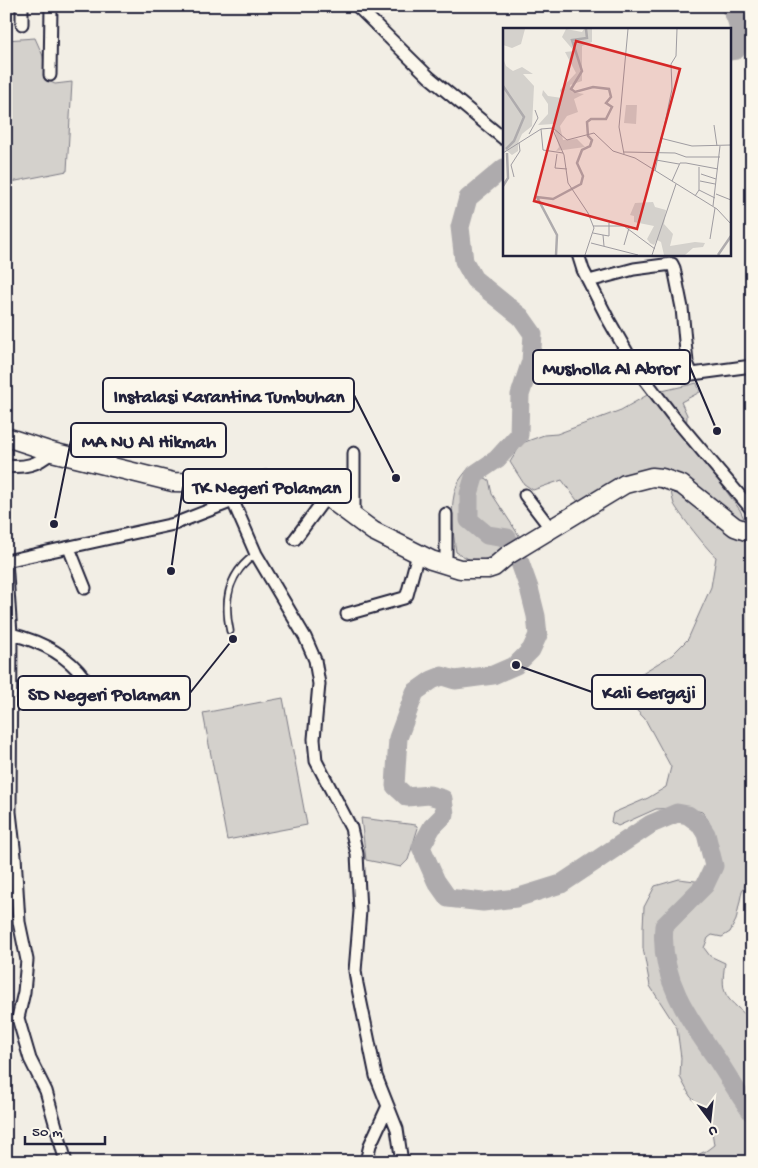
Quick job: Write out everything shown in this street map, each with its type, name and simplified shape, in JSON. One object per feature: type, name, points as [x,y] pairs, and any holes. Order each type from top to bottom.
[{"type":"main road","points":[[6,437],[52,452],[174,482],[225,483],[285,479],[316,490],[373,532],[418,554],[446,565],[481,570],[494,567],[513,552],[625,484],[652,477],[662,478],[682,485],[728,522],[752,533]]},
{"type":"street","points":[[22,6],[22,24]]},
{"type":"street","points":[[50,74],[51,6]]},
{"type":"street","points":[[357,6],[429,77],[503,138]]},
{"type":"street","points":[[578,255],[608,319],[644,378],[672,415],[752,510]]},
{"type":"street","points":[[589,281],[667,259],[674,268],[687,363],[691,373],[694,375],[752,366]]},
{"type":"street","points":[[644,378],[687,363]]},
{"type":"street","points":[[6,466],[29,466],[38,463],[52,452]]},
{"type":"street","points":[[354,453],[354,518]]},
{"type":"street","points":[[225,483],[256,554],[305,637],[314,660],[319,684],[314,740],[316,760],[346,818],[355,840],[360,911],[356,971],[357,984],[376,1076],[400,1140],[402,1162]]},
{"type":"street","points":[[294,539],[316,490]]},
{"type":"street","points":[[525,495],[550,530]]},
{"type":"street","points":[[66,1162],[46,1091],[30,1059],[18,1018],[24,992],[27,960],[19,922],[15,848],[10,812],[9,662],[11,634],[6,560],[174,524],[233,501]]},
{"type":"street","points":[[446,514],[446,565]]},
{"type":"street","points":[[69,548],[85,588]]},
{"type":"street","points":[[346,614],[404,598],[407,595],[418,554]]},
{"type":"street","points":[[11,634],[33,639],[45,645],[74,665],[84,678]]},
{"type":"street","points":[[366,1162],[370,1145],[388,1106]]},
{"type":"lane","points":[[230,631],[226,610],[228,595],[244,563],[256,554]]},
{"type":"shaded area","points":[[35,38],[43,56],[46,80],[55,84],[72,82],[67,171],[6,183],[6,40]]},
{"type":"shaded area","points":[[697,383],[700,392],[681,402],[687,415],[686,436],[740,510],[752,536],[752,751],[750,753],[752,872],[742,891],[736,920],[730,932],[722,937],[712,935],[708,938],[704,948],[710,956],[725,963],[723,984],[727,997],[752,1021],[752,1162],[682,1162],[706,1151],[714,1145],[710,1118],[690,1096],[680,1077],[681,1058],[677,1028],[650,986],[643,948],[644,907],[655,886],[679,879],[711,883],[719,859],[714,835],[708,820],[702,812],[687,808],[656,809],[618,826],[611,822],[613,813],[648,798],[666,787],[671,767],[645,719],[616,689],[624,680],[642,673],[672,655],[688,639],[711,587],[716,557],[694,532],[674,504],[668,473],[647,469],[624,475],[579,503],[562,480],[533,490],[524,484],[510,462],[522,443],[544,435],[557,434],[621,410],[649,394]]},
{"type":"shaded area","points":[[468,469],[489,480],[492,494],[520,537],[499,553],[476,563],[456,552],[453,527],[452,510],[457,485]]},
{"type":"shaded area","points":[[283,698],[307,825],[227,840],[203,713]]},
{"type":"shaded area","points":[[361,818],[416,825],[418,828],[408,860],[401,867],[366,860]]},
{"type":"waterway","points":[[729,6],[737,22],[738,33],[736,50],[730,51]]},
{"type":"waterway","points":[[503,169],[468,198],[460,227],[464,261],[474,279],[521,317],[533,334],[531,361],[520,395],[519,435],[497,459],[475,474],[469,494],[469,520],[487,535],[507,538],[519,560],[529,588],[536,616],[538,635],[531,650],[516,665],[493,675],[455,680],[442,676],[432,680],[415,692],[398,738],[395,786],[407,797],[429,795],[443,799],[445,814],[432,827],[421,847],[436,881],[448,898],[483,902],[516,898],[561,884],[651,824],[677,813],[688,815],[699,823],[706,834],[714,866],[705,885],[664,926],[666,963],[678,996],[695,1028],[752,1113]]},
{"type":"place","name":"Musholla Al Abror","points":[[717,431]]},
{"type":"place","name":"Instalasi Karantina Tumbuhan","points":[[396,478]]},
{"type":"place","name":"MA NU Al Hikmah","points":[[54,524]]},
{"type":"place","name":"TK Negeri Polaman","points":[[171,571]]},
{"type":"place","name":"SD Negeri Polaman","points":[[233,639]]},
{"type":"place","name":"Kali Gergaji","points":[[516,665]]}]
